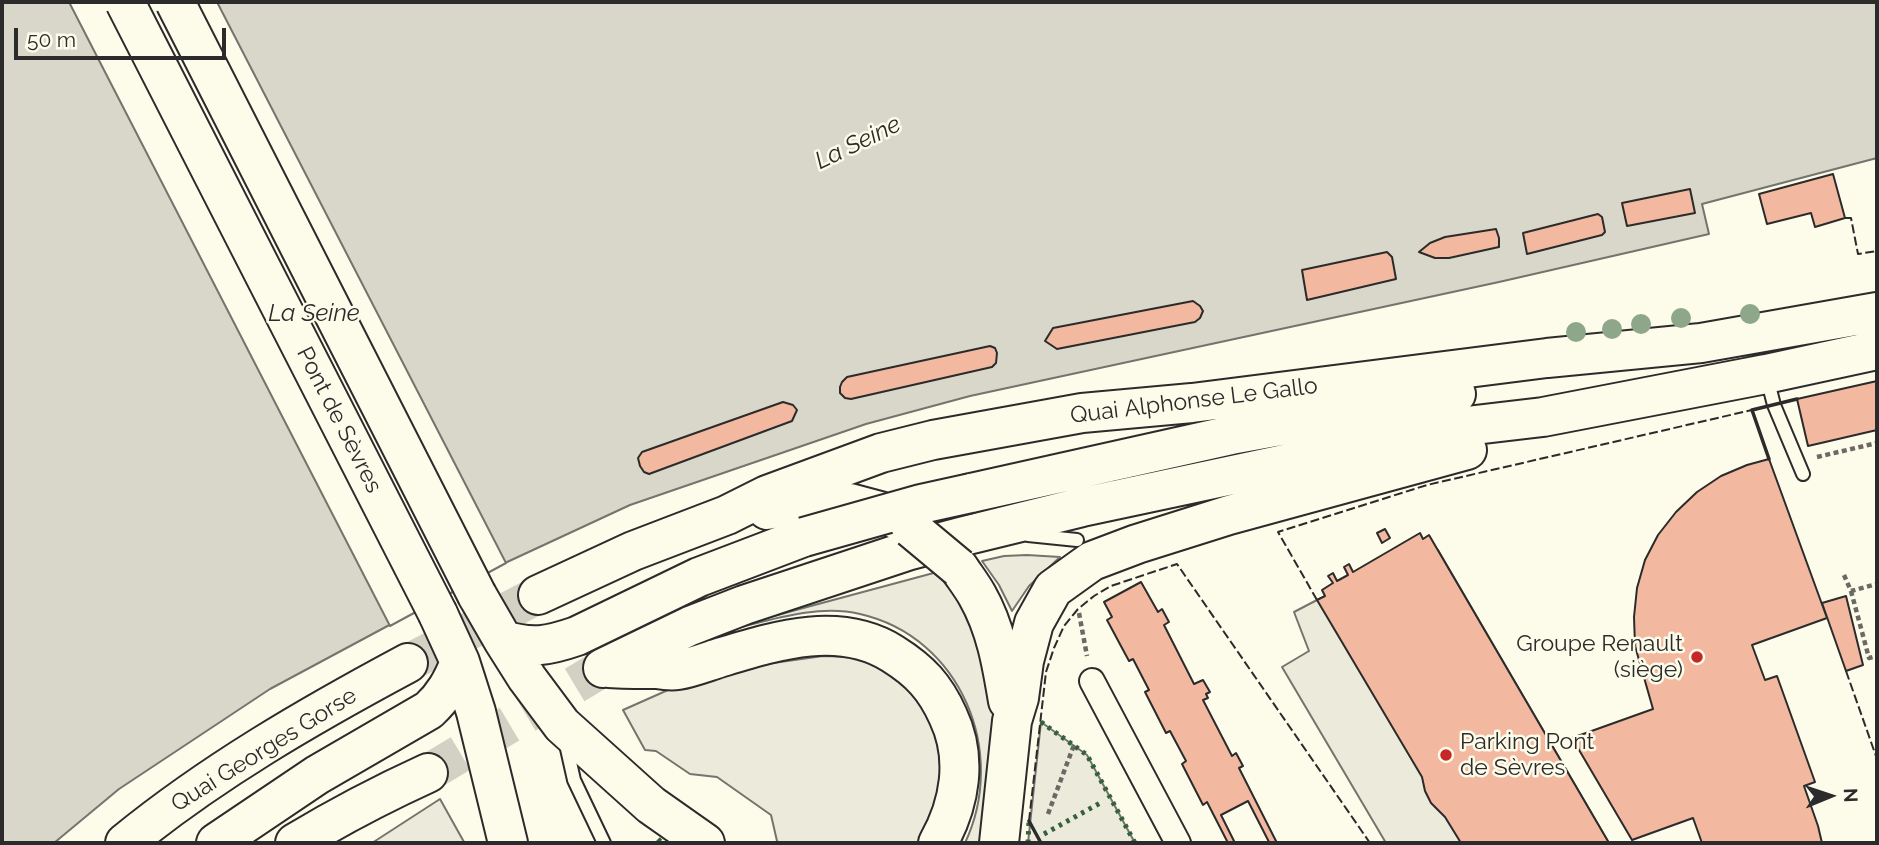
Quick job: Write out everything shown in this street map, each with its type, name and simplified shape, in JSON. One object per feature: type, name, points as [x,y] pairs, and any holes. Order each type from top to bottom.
[{"type":"main road","name":"Pont de Sèvres","points":[[125,2],[438,614],[460,662],[510,836]]},
{"type":"main road","name":"Pont de Sèvres","points":[[175,2],[477,595],[503,640],[562,725],[651,805],[705,843]]},
{"type":"main road","name":"Quai Alphonse Le Gallo","points":[[538,595],[633,551],[727,516],[767,495],[881,453],[933,440],[1082,413],[1192,403],[1547,358],[1701,343],[1877,312]]},
{"type":"main road","points":[[503,640],[523,646],[558,643],[699,577],[804,537],[895,511],[1236,434],[1546,378],[1701,343]]},
{"type":"main road","points":[[938,843],[955,805],[959,781],[960,769],[953,726],[928,681],[911,665],[889,651],[869,641],[821,635],[797,638],[678,670],[603,668],[690,626],[744,605],[907,551],[962,552],[1082,508],[1458,427],[1543,417],[1877,350]]},
{"type":"main road","points":[[999,843],[1012,721],[1019,698],[1024,661],[1034,623],[1053,589],[1092,561],[1137,544],[1229,515],[1467,450],[1543,417]]},
{"type":"main road","points":[[727,516],[754,514],[780,507],[850,503],[880,511],[962,552],[1000,654],[1012,721]]},
{"type":"main road","points":[[216,843],[317,775],[429,710],[443,697],[460,662]]},
{"type":"main road","name":"Quai Georges Gorse","points":[[125,843],[242,758],[408,663]]},
{"type":"main road","points":[[295,843],[389,791],[428,773]]},
{"type":"main road","points":[[336,843],[389,791]]},
{"type":"main road","points":[[140,843],[190,794]]},
{"type":"street","points":[[1092,681],[1178,843]]},
{"type":"lane","points":[[1766,374],[1774,405],[1800,467]]},
{"type":"lane","points":[[962,552],[994,533],[1077,540]]},
{"type":"lane","points":[[562,725],[569,766],[604,843]]},
{"type":"path","points":[[1800,467],[1877,443]]},
{"type":"path","points":[[1844,575],[1869,658],[1877,656]]},
{"type":"path","points":[[1851,591],[1877,584]]},
{"type":"path","points":[[1078,609],[1092,681]]},
{"type":"path","points":[[1048,814],[1074,745]]},
{"type":"shaded area","name":"Parking Pont de Sèvres","points":[[1438,550],[1609,843],[1386,843],[1282,667],[1309,651],[1294,612]]},
{"type":"shaded area","points":[[1027,555],[1060,557],[1029,586],[1012,611],[999,585],[982,561]]},
{"type":"shaded area","points":[[941,571],[956,588],[987,659],[995,725],[983,843],[965,843],[977,808],[981,772],[977,737],[967,703],[949,673],[925,647],[895,627],[844,611],[794,614],[729,630]]},
{"type":"shaded area","points":[[823,656],[857,659],[876,665],[904,686],[926,714],[939,747],[941,782],[932,814],[918,843],[780,843],[777,841],[771,815],[717,777],[690,774],[656,751],[645,750],[623,710],[677,686],[766,664]]},
{"type":"shaded area","points":[[1041,722],[1087,755],[1135,843],[1028,843]]},
{"type":"shaded area","points":[[440,799],[464,842],[372,843]]},
{"type":"water","name":"La Seine","points":[[2,2],[1877,2],[1877,158],[1702,204],[1709,234],[970,396],[866,424],[630,505],[505,563],[270,689],[119,789],[54,843],[2,843]]},
{"type":"pier","points":[[69,2],[217,2],[506,563],[390,626]]},
{"type":"building","points":[[1833,174],[1845,218],[1815,227],[1811,213],[1767,224],[1759,194]]},
{"type":"building","points":[[1690,189],[1695,213],[1627,226],[1622,203]]},
{"type":"building","points":[[1598,214],[1602,217],[1605,232],[1602,235],[1527,254],[1523,233]]},
{"type":"building","points":[[1496,229],[1499,247],[1449,258],[1435,258],[1419,252],[1430,243],[1445,237]]},
{"type":"building","points":[[1387,252],[1392,257],[1396,279],[1307,300],[1302,270]]},
{"type":"building","points":[[1193,301],[1203,311],[1195,322],[1057,349],[1045,341],[1053,328]]},
{"type":"building","points":[[990,346],[995,348],[997,353],[996,363],[992,367],[851,399],[840,393],[842,382],[847,377]]},
{"type":"building","points":[[1877,381],[1877,430],[1808,446],[1797,399]]},
{"type":"building","points":[[783,402],[793,405],[797,410],[792,421],[649,474],[640,466],[638,458],[642,452]]},
{"type":"building","name":"Groupe Renault (siège)","points":[[1769,459],[1827,618],[1752,645],[1765,680],[1777,676],[1815,782],[1804,786],[1822,843],[1702,843],[1693,818],[1632,840],[1572,738],[1653,709],[1635,646],[1637,588],[1645,560],[1658,535],[1676,512],[1697,492],[1721,476]]},
{"type":"building","points":[[1385,529],[1390,538],[1382,543],[1377,533]]},
{"type":"building","name":"Parking Pont de Sèvres","points":[[1420,533],[1423,539],[1429,535],[1609,843],[1461,843],[1445,817],[1431,803],[1422,777],[1317,600],[1325,596],[1322,590],[1333,583],[1328,576],[1333,573],[1337,581],[1348,575],[1344,567],[1349,564],[1353,572]]},
{"type":"building","points":[[1141,582],[1158,612],[1162,609],[1169,622],[1164,625],[1194,684],[1203,680],[1210,692],[1206,694],[1208,698],[1203,700],[1232,756],[1236,753],[1243,766],[1239,768],[1277,843],[1267,843],[1269,842],[1248,801],[1221,815],[1235,843],[1228,843],[1207,802],[1203,805],[1182,764],[1186,761],[1170,731],[1166,733],[1145,692],[1149,690],[1133,659],[1129,661],[1107,620],[1112,617],[1104,602]]},
{"type":"building","points":[[1846,596],[1863,665],[1846,671],[1822,603]]},
{"type":"tunnel","points":[[408,663],[538,595]]},
{"type":"tunnel","points":[[428,773],[603,668]]},
{"type":"hedge","points":[[1041,722],[1087,755],[1135,843]]},
{"type":"hedge","points":[[1044,834],[1102,802]]},
{"type":"hedge","points":[[1028,843],[1029,821]]},
{"type":"hedge","points":[[658,839],[662,843]]},
{"type":"fence","points":[[1845,218],[1851,218],[1858,254],[1877,251]]},
{"type":"fence","points":[[1317,600],[1278,532],[1427,485],[1752,410]]},
{"type":"fence","points":[[1029,821],[1046,672],[1064,626],[1078,609],[1111,586],[1177,564],[1370,843]]},
{"type":"fence","points":[[1846,671],[1877,759]]},
{"type":"wall","points":[[1769,459],[1752,410],[1797,399]]},
{"type":"wall","points":[[1029,821],[1041,843]]},
{"type":"place","name":"Groupe Renault (siège)","points":[[1697,657]]},
{"type":"place","name":"Parking Pont de Sèvres","points":[[1446,755]]}]
